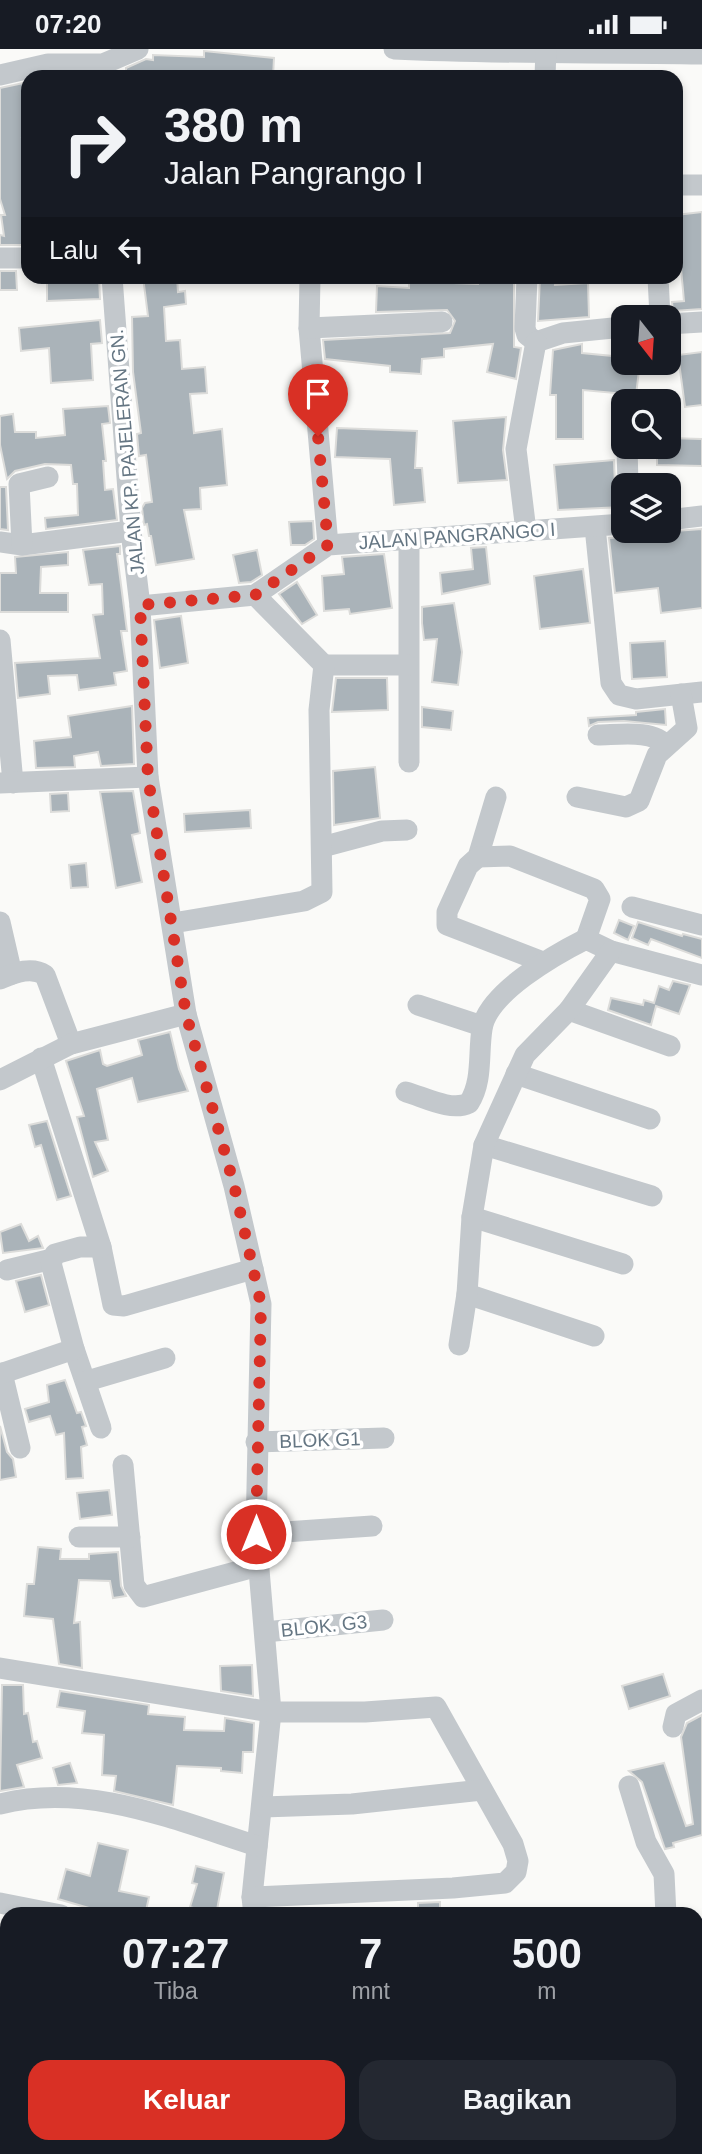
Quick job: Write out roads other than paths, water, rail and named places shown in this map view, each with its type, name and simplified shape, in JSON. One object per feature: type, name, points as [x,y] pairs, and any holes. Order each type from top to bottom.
[{"type":"street","points":[[22,70],[48,64],[103,63],[138,49]]},
{"type":"street","points":[[394,49],[597,50],[702,54]]},
{"type":"street","points":[[545,70],[546,51]]},
{"type":"street","points":[[0,75],[21,70]]},
{"type":"street","points":[[683,185],[702,184]]},
{"type":"street","points":[[0,258],[21,258]]},
{"type":"street","name":"JALAN KP. PAJELERAN GN.","points":[[113,284],[131,531],[140,605],[148,778],[186,1014],[234,1185],[253,1269],[262,1327],[256,1442],[256,1534],[271,1712],[253,1906]]},
{"type":"street","points":[[140,605],[255,595],[328,545],[309,328],[310,284]]},
{"type":"street","points":[[527,284],[525,328],[527,335],[536,342]]},
{"type":"street","points":[[658,284],[659,305]]},
{"type":"street","points":[[309,328],[442,322]]},
{"type":"street","points":[[681,323],[702,322]]},
{"type":"street","points":[[536,342],[563,333],[611,328]]},
{"type":"street","points":[[526,531],[516,449],[536,342]]},
{"type":"street","points":[[22,545],[19,484],[48,477]]},
{"type":"street","points":[[681,518],[702,516]]},
{"type":"street","name":"JALAN PANGRANGO I","points":[[328,545],[611,525]]},
{"type":"street","points":[[577,797],[626,807],[634,804],[644,792],[657,755],[687,728],[691,693],[636,699],[619,695],[611,683],[595,527]]},
{"type":"street","points":[[0,542],[22,545],[131,531]]},
{"type":"street","points":[[409,541],[409,762]]},
{"type":"street","points":[[255,595],[324,665],[407,665]]},
{"type":"street","points":[[0,640],[6,783],[148,778]]},
{"type":"street","points":[[173,923],[315,898],[322,892],[319,710],[324,665]]},
{"type":"street","points":[[598,735],[652,736],[661,739],[666,746]]},
{"type":"street","points":[[496,797],[478,857],[468,866],[447,912],[447,925],[543,962]]},
{"type":"street","points":[[322,847],[382,831],[407,830]]},
{"type":"street","points":[[406,1091],[461,1108],[469,1103],[477,1083],[482,1026],[505,995],[543,962],[586,939],[600,899],[594,889],[510,856],[478,857]]},
{"type":"street","points":[[632,907],[702,925]]},
{"type":"street","points":[[0,922],[6,976],[39,971],[46,975],[71,1044]]},
{"type":"street","points":[[586,939],[611,951],[702,975]]},
{"type":"street","points":[[459,1345],[467,1294],[472,1217],[484,1145],[525,1055],[569,1010],[611,951]]},
{"type":"street","points":[[418,1005],[482,1026]]},
{"type":"street","points":[[569,1010],[670,1047]]},
{"type":"street","points":[[0,1080],[71,1044],[186,1014]]},
{"type":"street","points":[[41,1058],[101,1247],[111,1300],[115,1307],[253,1269]]},
{"type":"street","points":[[516,1074],[650,1119]]},
{"type":"street","points":[[484,1145],[652,1196]]},
{"type":"street","points":[[472,1217],[623,1264]]},
{"type":"street","points":[[7,1270],[52,1259],[66,1250],[101,1247]]},
{"type":"street","points":[[52,1259],[51,1272],[101,1428]]},
{"type":"street","points":[[467,1294],[594,1336]]},
{"type":"street","points":[[20,1448],[1,1374],[74,1349]]},
{"type":"street","points":[[87,1381],[165,1358]]},
{"type":"street","name":"BLOK G1","points":[[256,1442],[384,1438]]},
{"type":"street","points":[[123,1465],[134,1585],[143,1597],[258,1566]]},
{"type":"street","points":[[256,1534],[372,1526]]},
{"type":"street","points":[[79,1537],[130,1537]]},
{"type":"street","name":"BLOK. G3","points":[[265,1632],[383,1619]]},
{"type":"street","points":[[0,1668],[271,1712],[365,1712],[436,1707],[513,1844],[518,1861],[516,1872],[505,1883],[253,1906]]},
{"type":"street","points":[[673,1727],[676,1714],[702,1700]]},
{"type":"street","points":[[629,1786],[646,1842],[664,1874],[666,1907]]},
{"type":"street","points":[[263,1807],[352,1804],[482,1790]]},
{"type":"street","points":[[0,1804],[45,1796],[99,1801],[130,1807],[257,1846]]},
{"type":"street","points":[[0,1903],[20,1907]]}]
